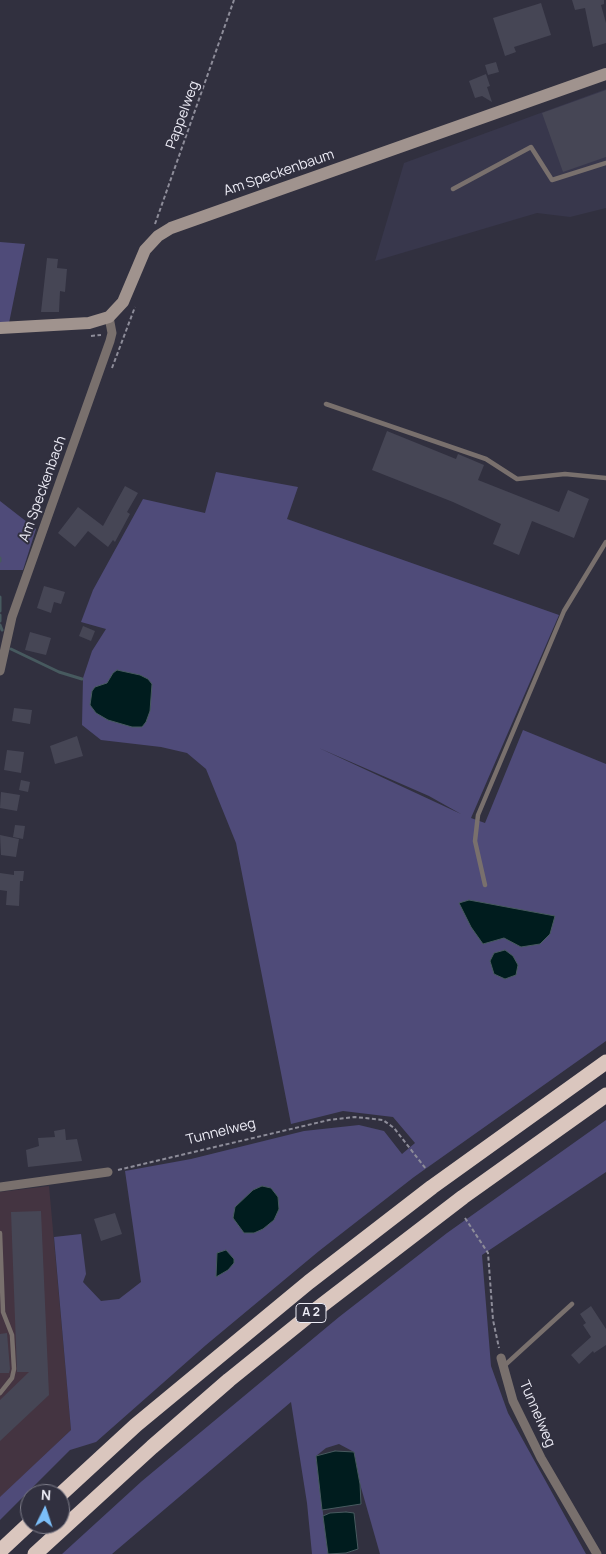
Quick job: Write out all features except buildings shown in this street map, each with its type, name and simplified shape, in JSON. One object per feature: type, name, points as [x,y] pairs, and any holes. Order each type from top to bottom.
[{"type":"highway","name":"A 2","points":[[70,1486],[136,1425],[308,1282],[432,1187],[606,1062]]},
{"type":"highway","name":"A 2","points":[[35,1554],[159,1441],[317,1309],[463,1197],[606,1095]]},
{"type":"highway","points":[[0,1551],[20,1532]]},
{"type":"main road","name":"Am Speckenbaum","points":[[109,317],[123,302],[139,260],[158,236],[184,222],[606,74]]},
{"type":"main road","points":[[0,328],[89,323],[109,317]]},
{"type":"street","name":"Am Speckenbach","points":[[0,671],[12,617],[110,341],[112,333],[109,317]]},
{"type":"street","points":[[0,1187],[108,1172]]},
{"type":"street","name":"Tunnelweg","points":[[502,1362],[513,1401],[537,1450],[597,1554]]},
{"type":"lane","points":[[453,189],[531,147],[552,180],[606,163]]},
{"type":"lane","points":[[326,404],[486,459],[517,479],[565,474],[606,478]]},
{"type":"lane","points":[[484,885],[475,841],[478,815],[564,611],[606,542]]},
{"type":"lane","points":[[0,1233],[3,1312],[12,1335],[14,1369],[12,1378],[0,1393]]},
{"type":"lane","points":[[502,1362],[572,1304]]},
{"type":"path","name":"Pappelweg","points":[[158,236],[154,227],[155,219],[234,0]]},
{"type":"path","points":[[126,331],[135,306]]},
{"type":"path","name":"Tunnelweg","points":[[108,1172],[329,1120],[355,1117],[383,1120],[394,1128],[426,1169]]},
{"type":"path","points":[[465,1218],[488,1253],[493,1320],[502,1362]]},
{"type":"shaded area","points":[[606,89],[606,208],[570,217],[537,213],[375,261],[404,163]]},
{"type":"shaded area","points":[[0,242],[25,244],[9,323],[0,323]]},
{"type":"shaded area","points":[[216,472],[298,487],[287,519],[559,615],[471,818],[485,823],[523,730],[606,764],[606,1041],[414,1177],[319,1251],[206,1345],[96,1442],[70,1450],[36,1484],[20,1484],[20,1500],[0,1520],[0,1497],[71,1430],[54,1237],[81,1234],[86,1274],[83,1282],[101,1301],[119,1299],[141,1282],[125,1171],[191,1159],[304,1131],[359,1125],[384,1131],[402,1154],[415,1143],[393,1117],[343,1111],[291,1124],[236,843],[206,769],[187,753],[161,747],[101,740],[82,725],[83,678],[92,651],[106,629],[81,622],[93,590],[143,499],[205,513]],"holes":[[[319,748],[429,796],[461,814]]]},
{"type":"shaded area","points":[[0,501],[36,529],[23,570],[0,570]]},
{"type":"shaded area","points":[[117,670],[140,675],[148,679],[152,684],[150,711],[142,727],[132,727],[108,720],[96,713],[90,705],[92,691],[95,687],[107,683]]},
{"type":"shaded area","points":[[469,900],[555,916],[550,934],[540,944],[521,947],[504,938],[483,944],[471,927],[459,903]]},
{"type":"shaded area","points":[[505,950],[513,956],[518,965],[516,975],[505,979],[494,974],[490,961],[494,953]]},
{"type":"shaded area","points":[[606,1120],[606,1172],[482,1255],[491,1366],[508,1413],[586,1554],[380,1554],[360,1484],[354,1452],[339,1444],[326,1448],[316,1456],[328,1554],[312,1554],[307,1503],[291,1402],[112,1554],[62,1554],[142,1481],[339,1317],[447,1233]]},
{"type":"shaded area","points":[[49,1186],[71,1430],[0,1498],[0,1192]]},
{"type":"shaded area","points":[[262,1186],[271,1188],[278,1197],[279,1209],[274,1220],[263,1229],[254,1233],[244,1233],[233,1218],[235,1207],[253,1190]]},
{"type":"shaded area","points":[[226,1250],[234,1259],[234,1263],[228,1270],[216,1277],[217,1253]]},
{"type":"shaded area","points":[[335,1451],[354,1452],[360,1484],[361,1504],[322,1510],[316,1456]]},
{"type":"shaded area","points":[[330,1513],[354,1513],[358,1549],[346,1553],[328,1554],[323,1516]]},
{"type":"waterway","points":[[0,597],[0,611]]},
{"type":"waterway","points":[[0,615],[0,621]]},
{"type":"waterway","points":[[0,625],[2,630]]},
{"type":"waterway","points":[[11,649],[59,672],[82,679]]}]
